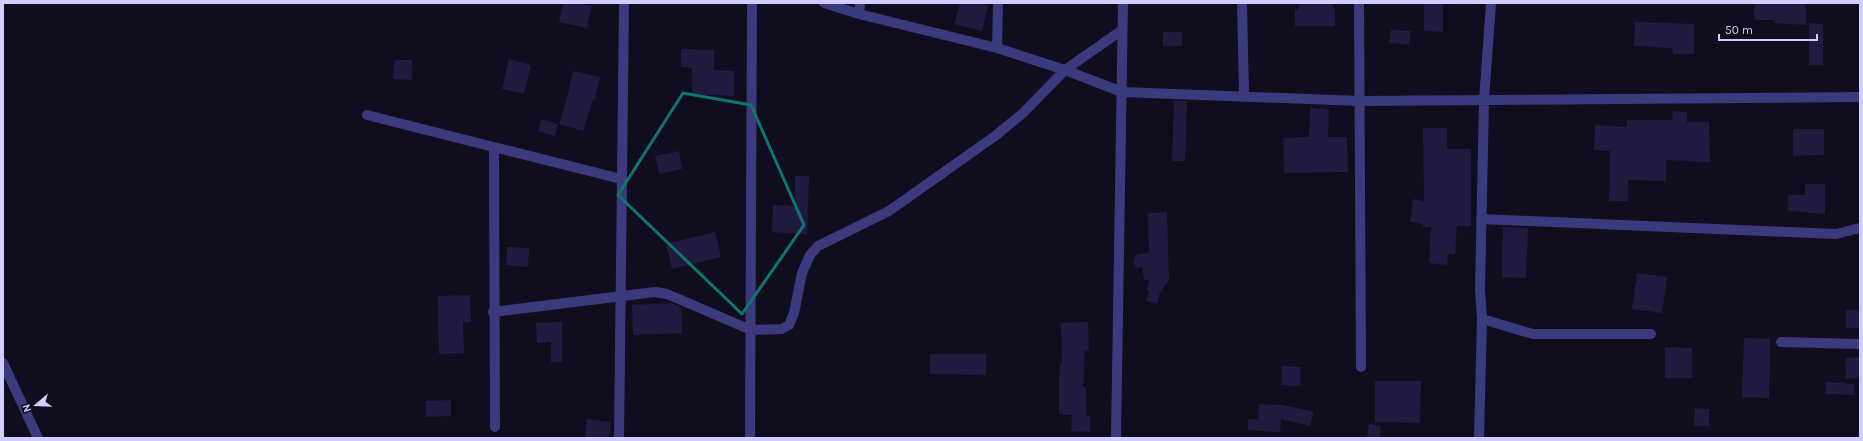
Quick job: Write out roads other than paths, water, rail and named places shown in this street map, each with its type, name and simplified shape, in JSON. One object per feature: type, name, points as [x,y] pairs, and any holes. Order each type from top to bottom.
[{"type":"street","points":[[618,438],[624,3]]},
{"type":"street","points":[[750,438],[752,3]]},
{"type":"street","points":[[824,3],[859,14],[997,48],[1065,70],[1122,92],[1360,101],[1860,97]]},
{"type":"street","points":[[859,14],[860,3]]},
{"type":"street","points":[[997,48],[998,3]]},
{"type":"street","points":[[1116,438],[1123,3]]},
{"type":"street","points":[[1242,3],[1244,96]]},
{"type":"street","points":[[1359,3],[1361,367]]},
{"type":"street","points":[[1479,438],[1482,319],[1480,290],[1481,219],[1484,100],[1491,3]]},
{"type":"street","points":[[494,312],[620,295],[655,292],[667,294],[751,330],[782,329],[789,325],[794,313],[802,273],[810,254],[818,246],[889,211],[995,136],[1023,113],[1065,70],[1122,30]]},
{"type":"street","points":[[367,115],[621,180]]},
{"type":"street","points":[[494,147],[495,427]]},
{"type":"street","points":[[1481,219],[1836,234],[1860,228]]},
{"type":"street","points":[[1482,319],[1533,334],[1652,334]]},
{"type":"street","points":[[1781,342],[1860,344]]},
{"type":"street","points":[[3,363],[38,438]]}]
